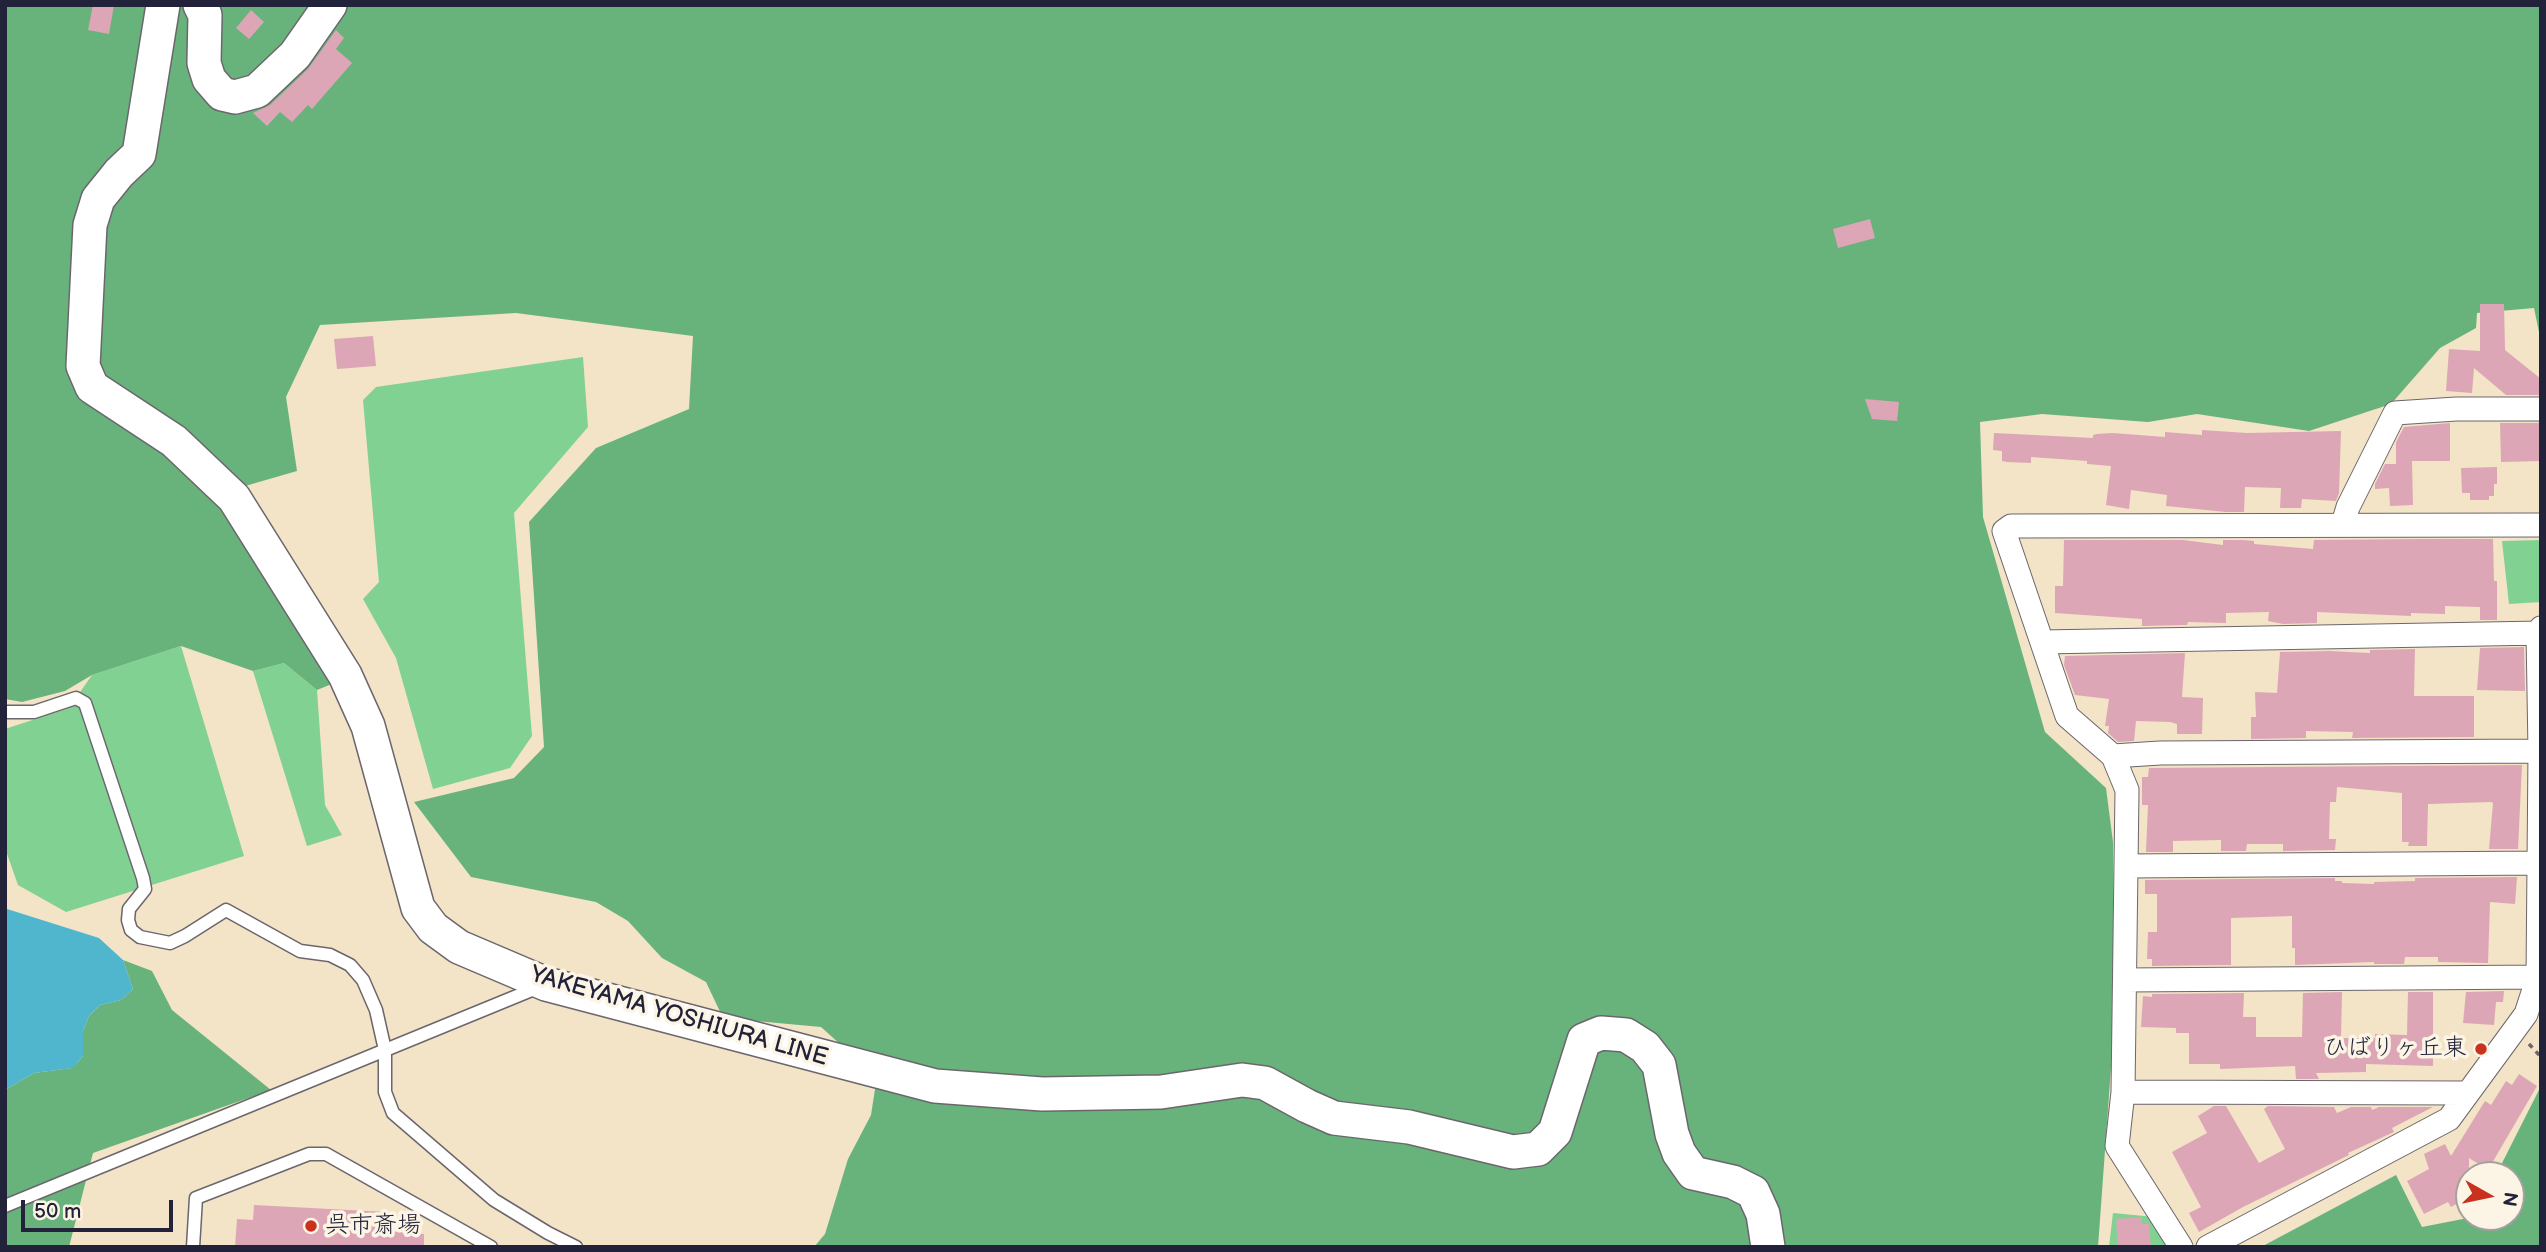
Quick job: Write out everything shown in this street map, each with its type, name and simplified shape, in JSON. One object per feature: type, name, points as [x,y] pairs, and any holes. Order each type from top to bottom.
[{"type":"main road","name":"YAKEYAMA YOSHIURA LINE","points":[[163,5],[139,154],[98,199],[90,225],[83,366],[92,387],[174,441],[234,498],[345,675],[368,726],[418,908],[433,928],[458,947],[546,984],[935,1086],[1042,1094],[1148,1092],[1242,1080],[1265,1083],[1334,1118],[1409,1127],[1513,1152],[1538,1149],[1555,1132],[1584,1040],[1601,1032],[1626,1035],[1645,1047],[1659,1065],[1672,1134],[1679,1153],[1692,1173],[1733,1182],[1754,1192],[1763,1214],[1768,1247]]},
{"type":"main road","points":[[200,5],[205,15],[204,63],[209,79],[222,94],[235,97],[257,90],[295,55],[330,5]]},
{"type":"street","points":[[2343,524],[2348,507],[2395,413],[2456,409],[2541,409]]},
{"type":"street","points":[[2180,1247],[2117,1146],[2123,1092],[2127,790],[2113,756],[2067,716],[2004,531],[2011,526],[2541,525]]},
{"type":"street","points":[[2042,642],[2540,632],[2540,978],[2526,1014],[2449,1119],[2208,1247]]},
{"type":"street","points":[[2113,756],[2174,753],[2540,751]]},
{"type":"street","points":[[2127,866],[2540,863]]},
{"type":"street","points":[[2125,980],[2540,978]]},
{"type":"street","points":[[2123,1092],[2468,1093]]},
{"type":"lane","points":[[5,712],[34,712],[76,698],[85,703],[143,878],[145,889],[129,909],[131,930],[140,937],[170,943],[226,910],[300,951],[330,955],[350,965],[363,980],[376,1010],[385,1050],[385,1092],[393,1113],[494,1200],[576,1247]]},
{"type":"lane","points":[[5,1206],[546,984]]},
{"type":"lane","points":[[193,1247],[196,1198],[309,1154],[326,1154],[491,1247]]},
{"type":"green space","points":[[5,5],[2541,5],[2541,342],[2534,308],[2477,313],[2476,328],[2440,348],[2391,404],[2309,431],[2197,414],[2148,422],[2042,414],[1980,422],[1983,517],[2045,732],[2106,788],[2113,842],[2114,1026],[2098,1247],[814,1247],[825,1234],[848,1159],[871,1115],[876,1083],[868,1069],[821,1027],[723,1018],[706,982],[662,958],[628,921],[596,902],[471,877],[414,802],[514,778],[544,747],[529,522],[596,448],[689,409],[693,336],[516,313],[320,325],[286,397],[297,471],[214,495],[339,681],[317,690],[284,663],[253,671],[181,646],[92,675],[65,691],[22,702],[5,699]]},
{"type":"green space","points":[[583,357],[588,427],[514,513],[532,736],[510,768],[433,789],[396,658],[363,599],[379,582],[363,400],[376,387]]},
{"type":"green space","points":[[2541,540],[2541,602],[2509,604],[2502,541]]},
{"type":"green space","points":[[181,646],[244,856],[66,912],[18,885],[5,848],[5,729],[69,708],[92,675]]},
{"type":"green space","points":[[284,663],[317,690],[325,805],[342,835],[307,846],[253,671]]},
{"type":"green space","points":[[123,960],[152,971],[172,1010],[271,1090],[93,1153],[69,1247],[5,1247],[5,1090],[34,1073],[72,1068],[78,1062],[83,1056],[83,1031],[89,1016],[100,1005],[121,1000],[133,989]]},
{"type":"green space","points":[[2541,1086],[2541,1247],[2261,1247],[2396,1175],[2422,1227],[2455,1221],[2455,1231],[2525,1231],[2525,1161],[2503,1161]]},
{"type":"green space","points":[[2113,1213],[2154,1217],[2171,1247],[2109,1247]]},
{"type":"water","points":[[7,909],[99,938],[123,960],[133,989],[121,1000],[100,1005],[89,1016],[83,1031],[83,1056],[73,1068],[34,1073],[5,1090]]},
{"type":"building","points":[[93,5],[114,5],[109,34],[88,30]]},
{"type":"building","points":[[251,10],[264,22],[249,39],[236,28]]},
{"type":"building","points":[[336,30],[344,38],[336,49],[352,63],[312,109],[308,105],[292,122],[280,112],[267,126],[253,113],[270,105],[308,69]]},
{"type":"building","points":[[1870,219],[1875,238],[1838,248],[1833,229]]},
{"type":"building","points":[[2480,304],[2504,304],[2505,350],[2541,379],[2541,395],[2506,395],[2474,368],[2472,393],[2446,391],[2449,349],[2480,351]]},
{"type":"building","points":[[373,336],[376,366],[337,369],[334,339]]},
{"type":"building","points":[[1865,399],[1899,402],[1897,421],[1872,419]]},
{"type":"building","points":[[2450,423],[2450,461],[2412,461],[2413,505],[2390,506],[2389,488],[2375,489],[2375,484],[2385,464],[2396,464],[2396,442],[2404,427]]},
{"type":"building","points":[[2500,423],[2541,423],[2541,461],[2501,462]]},
{"type":"building","points":[[2202,430],[2247,433],[2341,431],[2339,493],[2336,501],[2302,499],[2301,508],[2280,508],[2281,488],[2245,487],[2244,512],[2226,512],[2166,506],[2167,495],[2131,490],[2129,509],[2106,505],[2111,466],[2087,464],[2087,461],[2031,457],[2031,463],[2007,462],[2002,461],[2002,451],[1993,450],[1994,433],[2093,438],[2093,435],[2112,433],[2165,437],[2165,432],[2202,435]]},
{"type":"building","points":[[2497,467],[2497,484],[2494,484],[2494,496],[2489,496],[2489,500],[2470,500],[2470,493],[2462,493],[2461,468]]},
{"type":"building","points":[[2493,539],[2497,620],[2480,620],[2480,607],[2445,606],[2445,614],[2411,613],[2411,616],[2317,612],[2317,623],[2283,624],[2268,621],[2269,612],[2226,613],[2226,623],[2188,622],[2187,625],[2142,626],[2142,619],[2055,613],[2055,586],[2063,586],[2064,540],[2183,540],[2223,545],[2223,540],[2243,540],[2254,541],[2254,544],[2313,549],[2314,540]]},
{"type":"building","points":[[2524,647],[2525,691],[2477,690],[2480,648]]},
{"type":"building","points":[[2415,649],[2414,696],[2474,696],[2474,737],[2352,738],[2353,732],[2306,731],[2306,738],[2251,739],[2251,717],[2256,717],[2255,692],[2277,693],[2280,652],[2370,653],[2370,650]]},
{"type":"building","points":[[2185,653],[2182,697],[2203,698],[2202,734],[2177,734],[2177,724],[2170,722],[2136,721],[2134,741],[2118,742],[2108,733],[2109,726],[2105,726],[2109,699],[2075,695],[2064,665],[2065,656]]},
{"type":"building","points":[[2522,765],[2518,849],[2489,849],[2491,802],[2428,804],[2427,846],[2408,846],[2409,842],[2402,842],[2402,793],[2337,787],[2336,802],[2330,802],[2329,839],[2336,839],[2335,850],[2283,851],[2283,844],[2247,844],[2246,851],[2221,851],[2221,840],[2173,841],[2173,852],[2146,852],[2148,805],[2142,805],[2142,777],[2148,777],[2149,768]]},
{"type":"building","points":[[2517,877],[2515,904],[2490,902],[2488,963],[2438,962],[2438,957],[2405,957],[2404,964],[2374,962],[2295,965],[2292,916],[2231,918],[2231,965],[2152,966],[2152,959],[2147,959],[2148,932],[2157,932],[2157,894],[2145,894],[2145,880],[2335,878],[2335,881],[2342,883],[2374,884],[2415,881],[2415,878]]},
{"type":"building","points":[[2504,991],[2503,1002],[2496,1002],[2494,1025],[2463,1023],[2466,992]]},
{"type":"building","points":[[2342,992],[2341,1038],[2375,1038],[2375,1034],[2407,1035],[2408,992],[2433,992],[2433,1066],[2366,1064],[2366,1072],[2316,1073],[2319,1079],[2296,1079],[2295,1066],[2220,1069],[2220,1064],[2189,1064],[2189,1033],[2176,1033],[2176,1028],[2141,1027],[2143,996],[2244,993],[2243,1017],[2256,1017],[2256,1037],[2302,1037],[2303,993]]},
{"type":"building","points":[[2519,1074],[2537,1086],[2493,1161],[2474,1161],[2469,1158],[2469,1161],[2455,1161],[2455,1205],[2451,1207],[2448,1202],[2424,1214],[2407,1181],[2429,1169],[2424,1154],[2445,1144],[2451,1156],[2485,1101],[2491,1105],[2506,1081],[2512,1085]]},
{"type":"building","points":[[2214,1106],[2226,1106],[2259,1163],[2285,1149],[2264,1109],[2268,1106],[2334,1107],[2337,1113],[2351,1107],[2371,1107],[2372,1110],[2379,1107],[2433,1107],[2392,1128],[2394,1132],[2348,1153],[2349,1155],[2243,1207],[2199,1232],[2189,1213],[2201,1207],[2172,1152],[2207,1133],[2198,1116]]},
{"type":"building","name":"呉市斎場","points":[[254,1205],[387,1212],[385,1231],[424,1234],[424,1247],[235,1247],[237,1219],[253,1220]]},
{"type":"building","points":[[2142,1217],[2142,1224],[2149,1224],[2151,1247],[2118,1247],[2116,1219]]},
{"type":"place","name":"ひばりヶ丘東","points":[[2481,1049]]},
{"type":"place","name":"呉市斎場","points":[[311,1226]]}]
